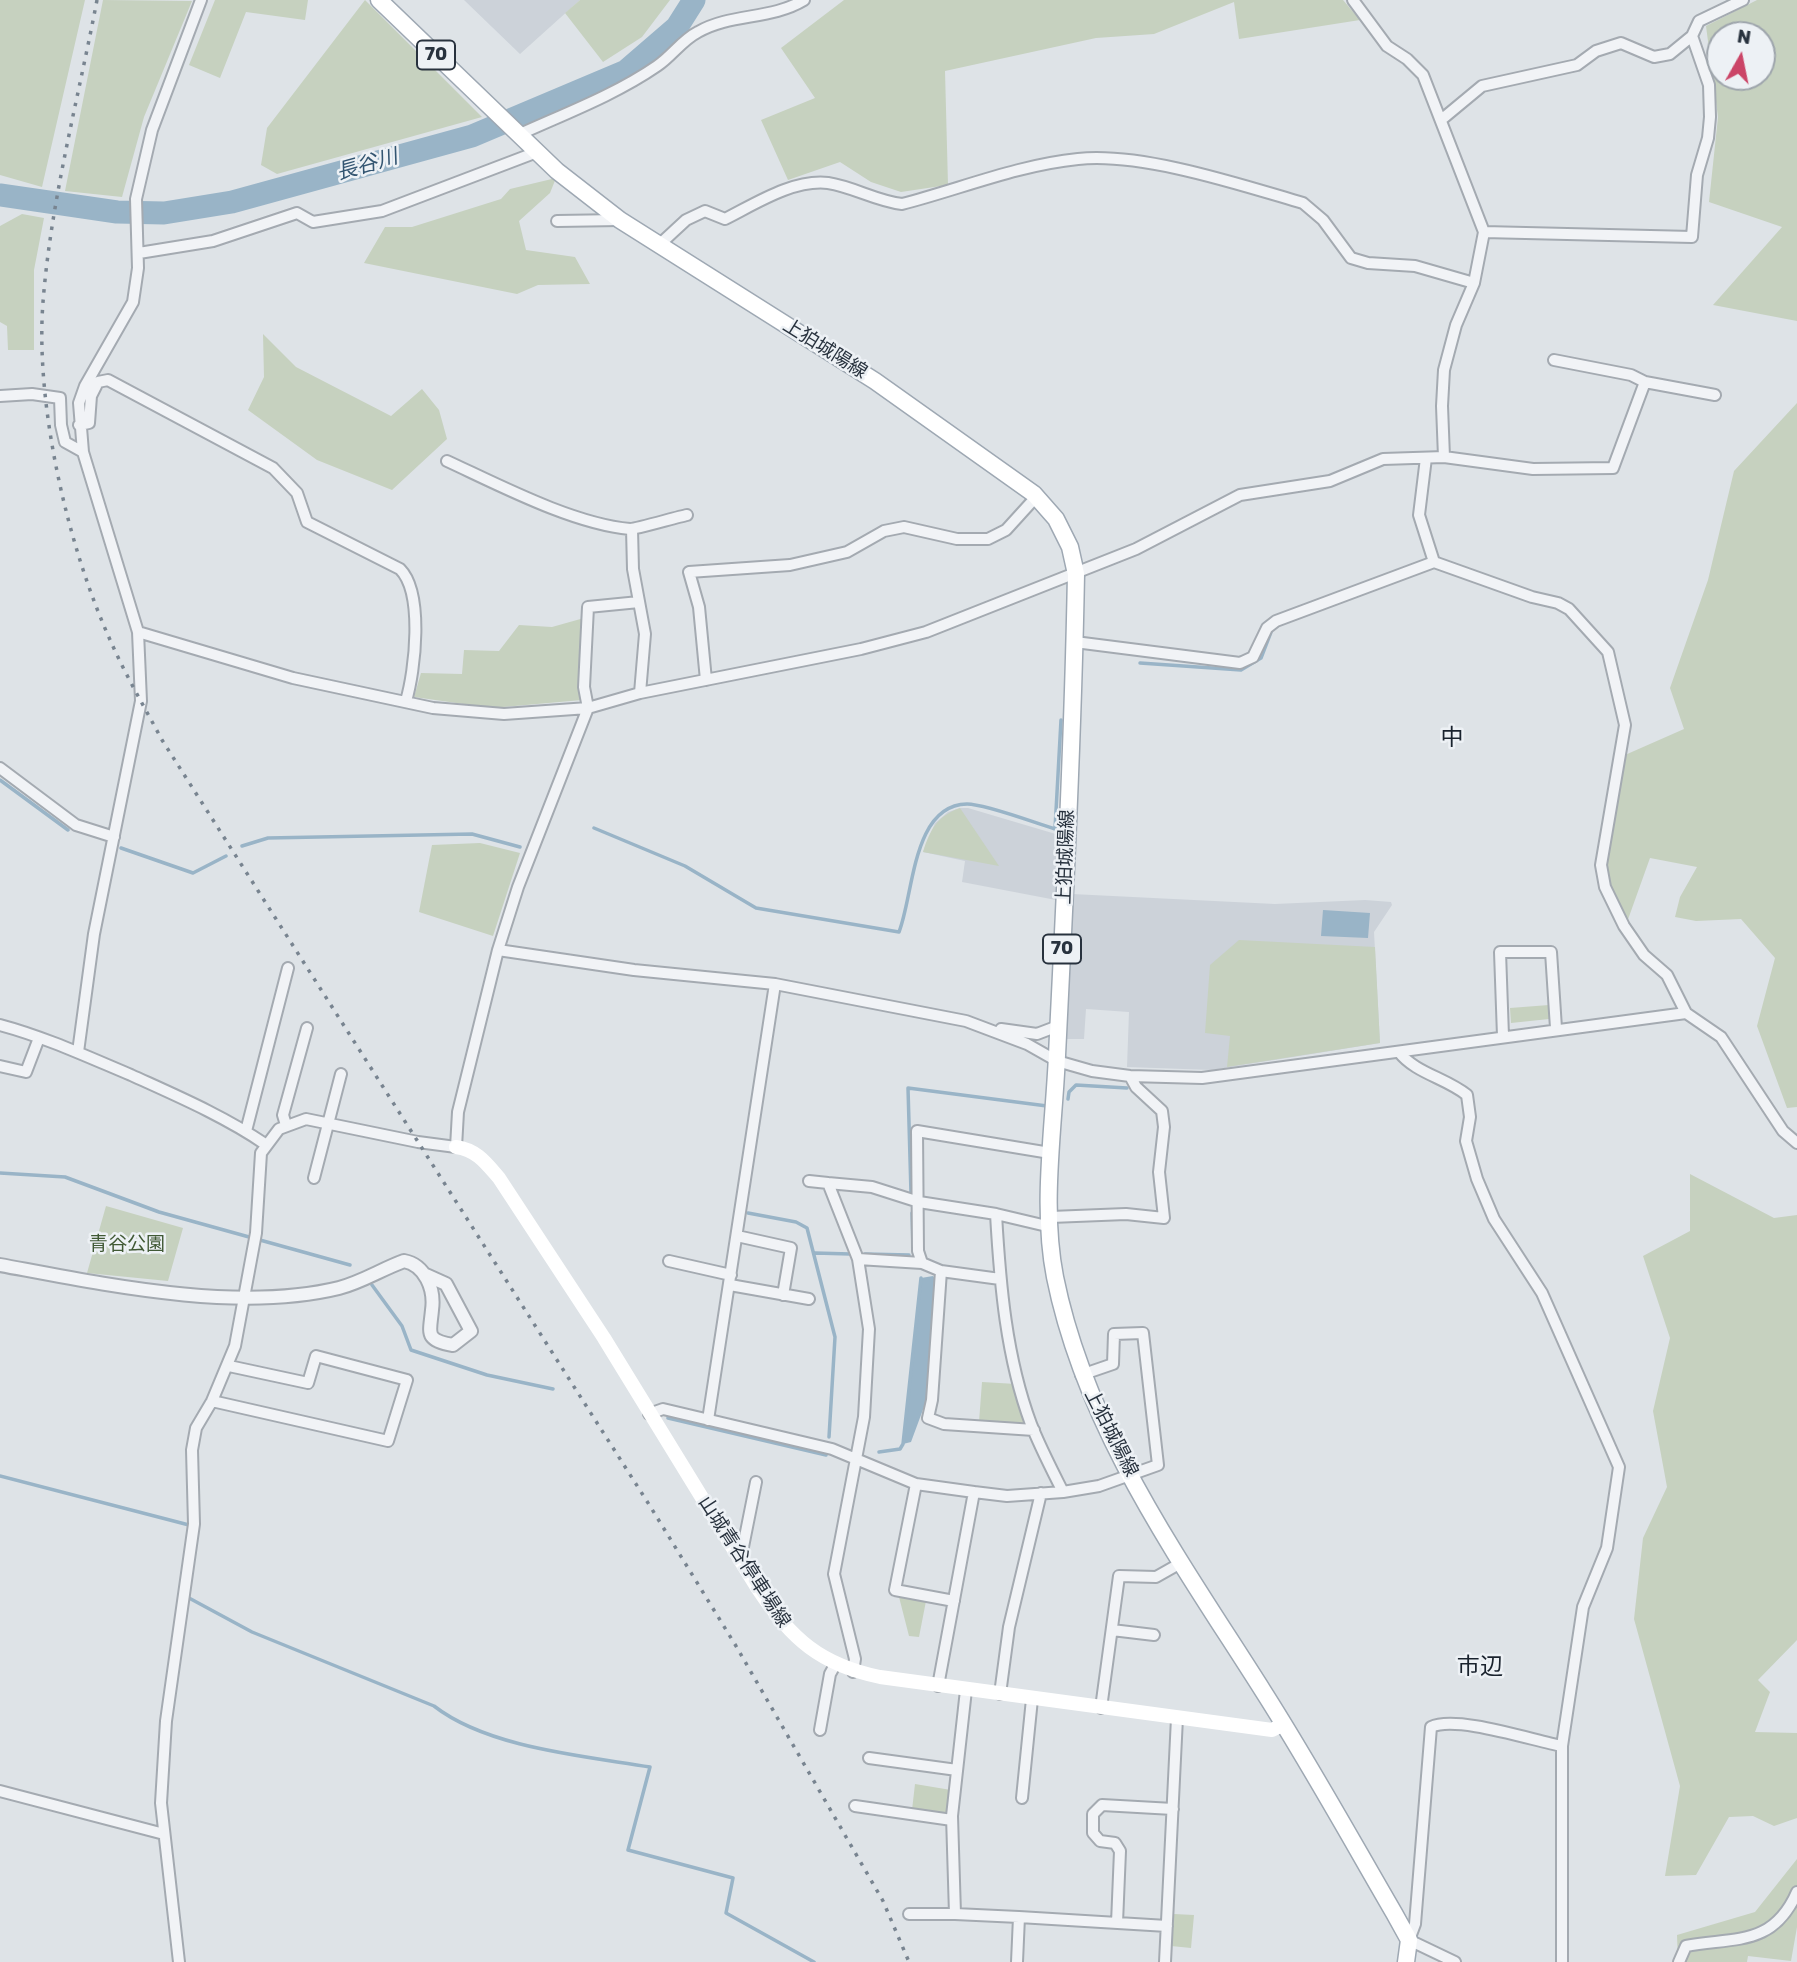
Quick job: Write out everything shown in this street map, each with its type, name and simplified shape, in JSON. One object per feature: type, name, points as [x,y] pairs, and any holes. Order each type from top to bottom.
[{"type":"main road","name":"上狛城陽線","points":[[379,0],[537,152],[620,219],[875,381],[1036,497],[1056,519],[1070,547],[1076,575],[1057,1061],[1050,1153],[1054,1273],[1082,1375],[1109,1437],[1179,1564],[1284,1724],[1409,1940]]},
{"type":"main road","name":"山城青谷停車場線","points":[[456,1147],[468,1148],[480,1156],[499,1178],[604,1338],[780,1623],[800,1642],[835,1665],[853,1672],[966,1690],[1272,1730],[1284,1724]]},
{"type":"main road","points":[[1406,1962],[1409,1940]]},
{"type":"street","points":[[78,1052],[94,934],[141,701],[138,632],[83,452],[79,403],[85,386],[133,302],[139,253],[136,199],[152,130],[201,0]]},
{"type":"street","points":[[515,132],[576,109],[657,66],[696,32],[727,19],[768,15],[804,0]]},
{"type":"street","points":[[1353,0],[1387,46],[1407,59],[1423,75],[1484,232],[1474,283],[1456,326],[1444,370],[1444,457]]},
{"type":"street","points":[[1441,120],[1482,86],[1577,65],[1595,51],[1621,43],[1654,57],[1670,54],[1692,36],[1699,21],[1743,0]]},
{"type":"street","points":[[1484,232],[1692,237],[1697,175],[1708,138],[1710,117],[1709,85],[1692,36]]},
{"type":"street","points":[[139,253],[213,241],[297,213],[313,222],[382,211],[537,152]]},
{"type":"street","points":[[659,245],[686,220],[705,211],[725,219],[802,184],[827,183],[864,192],[883,202],[902,204],[1031,167],[1080,159],[1129,161],[1303,203],[1328,226],[1351,258],[1368,263],[1415,266],[1474,283]]},
{"type":"street","points":[[557,221],[620,219]]},
{"type":"street","points":[[1554,360],[1631,375],[1645,382],[1715,395]]},
{"type":"street","points":[[79,425],[89,423],[91,396],[98,382],[108,380],[273,468],[297,493],[307,522],[400,569],[406,576],[412,601],[415,648],[415,671],[406,701]]},
{"type":"street","points":[[138,632],[293,678],[433,708],[504,714],[588,708],[640,693],[862,649],[926,632],[1076,575],[1136,549],[1240,495],[1330,481],[1383,459],[1444,457],[1533,469],[1613,468],[1645,382]]},
{"type":"street","points":[[0,396],[32,394],[60,398],[65,442],[83,452]]},
{"type":"street","points":[[1426,458],[1419,515],[1434,562]]},
{"type":"street","points":[[447,461],[521,495],[589,519],[632,529],[688,515]]},
{"type":"street","points":[[706,680],[699,607],[689,572],[790,565],[846,552],[884,531],[904,527],[957,539],[988,539],[1006,530],[1036,497]]},
{"type":"street","points":[[632,529],[645,634],[640,693]]},
{"type":"street","points":[[1075,642],[1240,663],[1254,657],[1267,628],[1276,621],[1434,562],[1569,609],[1608,652],[1625,724],[1601,865],[1605,887],[1623,926],[1644,955],[1667,975],[1686,1013],[1721,1037],[1783,1131],[1797,1143]]},
{"type":"street","points":[[179,1962],[161,1803],[166,1721],[194,1524],[192,1450],[196,1428],[229,1366],[254,1246],[259,1169],[265,1144],[286,1125],[306,1119],[456,1147],[458,1112],[498,950],[518,887],[588,708],[584,687],[588,607],[639,602]]},
{"type":"street","points":[[0,768],[76,825],[114,836]]},
{"type":"street","points":[[498,950],[634,970],[775,984],[988,1027],[1037,1034],[1058,1026]]},
{"type":"street","points":[[1503,1036],[1500,952],[1551,952],[1556,1028]]},
{"type":"street","points":[[246,1131],[288,968]]},
{"type":"street","points":[[708,1420],[775,984]]},
{"type":"street","points":[[988,1027],[1057,1061],[1092,1071],[1130,1076],[1202,1078],[1556,1028],[1686,1013]]},
{"type":"street","points":[[0,1025],[78,1052],[181,1097],[265,1144]]},
{"type":"street","points":[[286,1125],[283,1115],[307,1028]]},
{"type":"street","points":[[0,1066],[26,1072],[39,1038]]},
{"type":"street","points":[[1399,1052],[1407,1063],[1453,1083],[1467,1095],[1470,1117],[1466,1141],[1477,1179],[1494,1219],[1542,1293],[1619,1467],[1607,1548],[1583,1607],[1562,1746],[1562,1962]]},
{"type":"street","points":[[314,1178],[341,1074]]},
{"type":"street","points":[[809,1181],[872,1187],[919,1202],[1051,1222],[1126,1214],[1164,1218],[1159,1172],[1164,1127],[1162,1111],[1136,1087],[1130,1076]]},
{"type":"street","points":[[922,1263],[918,1251],[917,1131],[1050,1153]]},
{"type":"street","points":[[828,1183],[858,1259],[869,1329],[864,1417],[834,1574],[855,1659],[853,1672]]},
{"type":"street","points":[[996,1214],[1000,1279],[1011,1352],[1034,1430],[1063,1492]]},
{"type":"street","points":[[737,1236],[791,1248],[783,1295]]},
{"type":"street","points":[[858,1259],[922,1263],[941,1271],[1000,1279]]},
{"type":"street","points":[[0,1265],[120,1288],[244,1296],[308,1294],[339,1288],[404,1261],[415,1263],[426,1275],[446,1284],[469,1322],[471,1331],[453,1345],[438,1342],[428,1329],[433,1302],[426,1275]]},
{"type":"street","points":[[669,1261],[783,1295],[809,1299]]},
{"type":"street","points":[[941,1271],[932,1400],[928,1418],[944,1424],[1034,1430]]},
{"type":"street","points":[[649,1414],[663,1409],[832,1449],[916,1483],[1007,1496],[1099,1486],[1158,1465],[1143,1333],[1115,1334],[1113,1364],[1082,1375]]},
{"type":"street","points":[[212,1401],[388,1441],[407,1380],[316,1356],[308,1383],[229,1366]]},
{"type":"street","points":[[737,1555],[743,1547],[756,1482]]},
{"type":"street","points":[[916,1483],[895,1590],[954,1601]]},
{"type":"street","points":[[938,1686],[974,1492]]},
{"type":"street","points":[[1000,1694],[1009,1627],[1041,1493]]},
{"type":"street","points":[[1101,1708],[1119,1576],[1156,1577],[1179,1564]]},
{"type":"street","points":[[1112,1630],[1154,1635]]},
{"type":"street","points":[[820,1730],[830,1674],[835,1665]]},
{"type":"street","points":[[955,1914],[953,1820],[966,1690]]},
{"type":"street","points":[[1022,1798],[1032,1699]]},
{"type":"street","points":[[1165,1962],[1177,1718]]},
{"type":"street","points":[[1455,1962],[1409,1940],[1415,1924],[1431,1727],[1441,1723],[1460,1723],[1562,1746]]},
{"type":"street","points":[[869,1758],[957,1770]]},
{"type":"street","points":[[0,1791],[164,1834]]},
{"type":"street","points":[[1117,1923],[1120,1851],[1115,1843],[1100,1841],[1093,1833],[1093,1814],[1102,1805],[1173,1809]]},
{"type":"street","points":[[855,1806],[953,1820]]},
{"type":"street","points":[[1679,1962],[1686,1946],[1728,1943],[1754,1936],[1778,1922],[1797,1892]]},
{"type":"street","points":[[909,1914],[955,1914],[1167,1926]]},
{"type":"street","points":[[1017,1962],[1018,1917]]},
{"type":"shaded area","points":[[464,0],[580,0],[520,54]]},
{"type":"shaded area","points":[[968,808],[1059,835],[1056,900],[962,882],[965,861],[923,852],[935,823],[948,812]]},
{"type":"shaded area","points":[[1072,894],[1275,904],[1365,900],[1391,902],[1392,905],[1374,932],[1380,1043],[1212,1070],[1127,1067],[1129,1012],[1086,1009],[1084,1039],[1066,1039]]},
{"type":"green space","points":[[0,0],[85,0],[42,187],[0,175]]},
{"type":"green space","points":[[103,0],[192,1],[144,117],[122,197],[65,191]]},
{"type":"green space","points":[[215,0],[308,0],[305,20],[246,12],[220,78],[189,65]]},
{"type":"green space","points":[[365,0],[482,117],[277,174],[261,165],[267,128]]},
{"type":"green space","points":[[580,0],[670,0],[642,37],[603,62],[565,13]]},
{"type":"green space","points":[[844,0],[1343,0],[1360,20],[1239,39],[1234,2],[1154,34],[1096,38],[945,71],[948,185],[901,192],[871,182],[840,162],[788,180],[761,120],[815,98],[781,48]]},
{"type":"green space","points":[[1757,0],[1797,0],[1797,321],[1713,305],[1782,227],[1709,202],[1718,117],[1715,91],[1776,91],[1776,21],[1716,21]]},
{"type":"green space","points":[[556,178],[550,193],[519,221],[526,250],[575,257],[590,284],[538,285],[517,294],[364,263],[385,227],[412,227],[501,199],[510,189]]},
{"type":"green space","points":[[22,214],[44,218],[34,270],[34,350],[8,350],[7,326],[0,322],[0,226]]},
{"type":"green space","points":[[263,334],[296,367],[391,416],[422,389],[439,410],[447,439],[392,490],[317,460],[248,410],[264,377]]},
{"type":"green space","points":[[1797,403],[1797,1107],[1787,1108],[1757,1026],[1775,958],[1741,919],[1696,921],[1675,917],[1680,897],[1697,867],[1650,858],[1626,925],[1610,886],[1606,861],[1625,755],[1684,729],[1670,688],[1708,580],[1734,471]]},
{"type":"green space","points":[[584,618],[582,700],[492,708],[414,697],[421,673],[462,674],[464,650],[499,651],[519,625],[552,627]]},
{"type":"green space","points":[[960,808],[999,866],[923,852],[928,837],[940,820]]},
{"type":"green space","points":[[480,843],[520,853],[493,936],[419,912],[432,845]]},
{"type":"green space","points":[[1239,940],[1375,947],[1380,1043],[1227,1067],[1230,1036],[1205,1033],[1210,965]]},
{"type":"green space","points":[[1549,1005],[1549,1019],[1511,1023],[1510,1008]]},
{"type":"green space","points":[[1690,1174],[1774,1218],[1797,1215],[1797,1640],[1758,1680],[1770,1692],[1755,1732],[1797,1733],[1797,1818],[1774,1826],[1753,1816],[1729,1817],[1696,1875],[1665,1876],[1680,1786],[1634,1619],[1643,1538],[1667,1487],[1653,1411],[1670,1338],[1643,1256],[1690,1231]]},
{"type":"green space","name":"青谷公園","points":[[106,1206],[183,1228],[168,1281],[87,1273]]},
{"type":"green space","points":[[982,1382],[1016,1384],[1028,1426],[979,1422]]},
{"type":"green space","points":[[899,1597],[926,1601],[919,1637],[909,1636]]},
{"type":"green space","points":[[915,1784],[951,1790],[948,1815],[912,1810]]},
{"type":"green space","points":[[1797,1859],[1797,1927],[1791,1961],[1748,1956],[1747,1962],[1678,1962],[1677,1935],[1755,1912]]},
{"type":"green space","points":[[1174,1914],[1194,1915],[1191,1948],[1171,1946]]},
{"type":"water","points":[[1323,910],[1370,913],[1368,938],[1321,936]]},
{"type":"water","points":[[933,1276],[937,1281],[928,1396],[911,1442],[903,1444],[921,1278]]},
{"type":"waterway","name":"長谷川","points":[[0,195],[117,212],[164,213],[232,202],[472,136],[626,71],[677,27],[694,0]]},
{"type":"waterway","points":[[1140,663],[1241,670],[1261,658],[1271,632]]},
{"type":"waterway","points":[[594,828],[685,866],[756,908],[899,932],[925,835],[935,819],[949,808],[975,805],[1055,829],[1061,720]]},
{"type":"waterway","points":[[0,780],[68,830]]},
{"type":"waterway","points":[[242,846],[268,838],[472,834],[520,847]]},
{"type":"waterway","points":[[121,848],[193,873],[226,856]]},
{"type":"waterway","points":[[1068,1099],[1069,1092],[1076,1085],[1127,1088]]},
{"type":"waterway","points":[[911,1193],[908,1088],[1047,1106]]},
{"type":"waterway","points":[[0,1173],[65,1177],[159,1212],[350,1265]]},
{"type":"waterway","points":[[748,1213],[796,1222],[807,1228],[835,1337],[829,1437]]},
{"type":"waterway","points":[[912,1213],[913,1247]]},
{"type":"waterway","points":[[815,1253],[850,1254]]},
{"type":"waterway","points":[[865,1254],[909,1255]]},
{"type":"waterway","points":[[879,1452],[900,1449],[903,1444],[921,1278]]},
{"type":"waterway","points":[[372,1285],[402,1326],[411,1350],[487,1375],[553,1389]]},
{"type":"waterway","points":[[668,1418],[826,1455]]},
{"type":"waterway","points":[[0,1476],[189,1525]]},
{"type":"waterway","points":[[189,1598],[252,1632],[434,1706],[481,1732],[538,1748],[650,1767],[628,1850],[733,1878],[726,1913],[814,1962]]},
{"type":"railway","points":[[97,0],[52,226],[43,302],[42,342],[44,385],[58,475],[68,520],[95,605],[123,667],[162,740],[650,1506],[736,1646],[883,1901],[909,1962]]},
{"type":"district","name":"中","points":[[1452,738]]},
{"type":"district","name":"市辺","points":[[1480,1667]]}]
